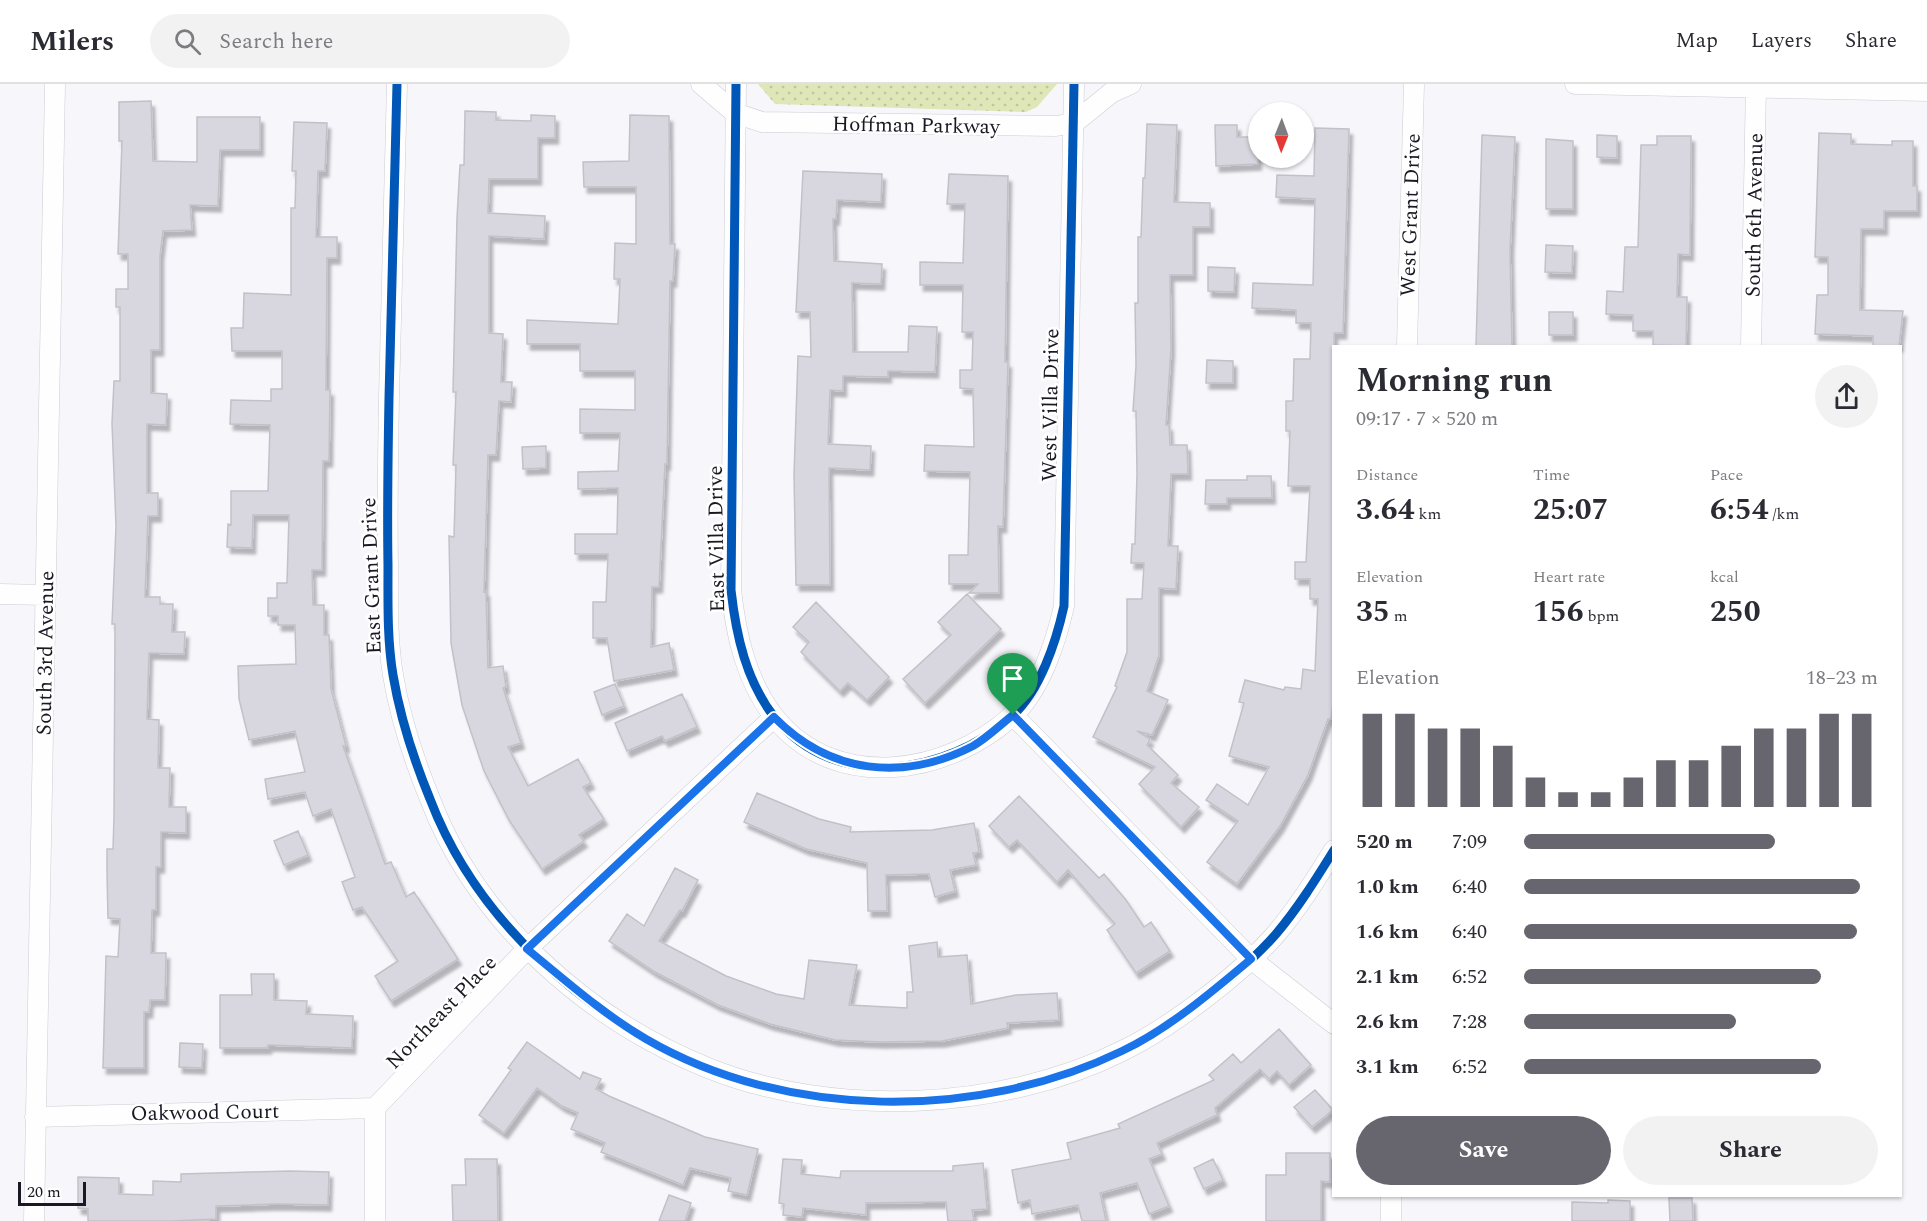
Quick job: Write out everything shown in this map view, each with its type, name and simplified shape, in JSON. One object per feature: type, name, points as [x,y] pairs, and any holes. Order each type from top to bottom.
[{"type":"street","name":"South 3rd Avenue","points":[[34,1221],[55,84]]},
{"type":"street","name":"East Grant Drive","points":[[397,84],[387,484],[388,628],[393,676],[406,728],[430,802],[461,864],[527,949],[582,995],[646,1039],[710,1069],[767,1087],[818,1095],[889,1101],[954,1098],[1016,1089],[1123,1051],[1178,1016],[1251,959]]},
{"type":"street","name":"Hoffman Parkway","points":[[701,84],[735,113],[762,122],[1018,126],[1074,123]]},
{"type":"street","name":"East Villa Drive","points":[[736,84],[731,590],[735,625],[753,683],[774,717],[794,737],[822,753],[849,764],[891,770],[934,761],[974,745],[1013,715]]},
{"type":"street","name":"West Villa Drive","points":[[1013,715],[1037,680],[1055,645],[1064,606],[1074,84]]},
{"type":"street","points":[[1074,123],[1112,93],[1131,84]]},
{"type":"street","name":"West Grant Drive","points":[[1407,345],[1414,84]]},
{"type":"street","points":[[1575,84],[1927,91]]},
{"type":"street","name":"South 6th Avenue","points":[[1751,345],[1756,86]]},
{"type":"street","points":[[0,594],[46,596]]},
{"type":"street","points":[[1013,715],[1251,959],[1332,1022]]},
{"type":"street","name":"Northeast Place","points":[[375,1108],[527,949],[774,717]]},
{"type":"street","points":[[1251,959],[1275,935],[1301,902],[1332,853]]},
{"type":"street","points":[[375,1108],[375,1221]]},
{"type":"street","name":"Oakwood Court","points":[[35,1117],[375,1108]]},
{"type":"street","points":[[1391,1197],[1391,1221]]},
{"type":"green space","points":[[758,84],[1057,84],[1037,107],[1026,112],[775,104]]},
{"type":"building","points":[[151,101],[153,161],[197,162],[197,117],[260,117],[260,150],[220,150],[218,206],[190,205],[192,230],[163,231],[160,256],[160,350],[151,350],[151,393],[167,394],[166,425],[147,424],[147,493],[158,493],[158,516],[148,516],[145,597],[160,597],[160,604],[173,604],[172,632],[185,632],[184,654],[149,653],[147,719],[159,720],[158,768],[170,768],[169,807],[186,807],[186,833],[161,832],[161,867],[156,867],[156,910],[152,910],[151,953],[166,953],[165,1000],[150,1000],[149,1012],[144,1012],[144,1068],[103,1068],[106,956],[118,957],[120,919],[108,918],[107,873],[107,849],[113,849],[114,816],[115,624],[112,624],[116,526],[112,423],[114,381],[120,381],[120,307],[116,307],[116,289],[128,289],[128,254],[118,254],[122,141],[119,141],[119,102]]},
{"type":"building","points":[[465,111],[496,112],[496,120],[531,121],[531,115],[555,116],[555,138],[538,138],[538,179],[489,179],[488,213],[545,216],[544,239],[489,236],[489,333],[503,334],[501,382],[512,382],[511,402],[499,401],[496,455],[488,455],[484,592],[486,591],[488,668],[503,666],[506,687],[503,688],[521,743],[508,747],[528,786],[578,759],[591,783],[583,787],[604,819],[579,835],[584,841],[542,869],[509,820],[484,771],[462,705],[451,643],[449,536],[454,537],[456,465],[453,465],[456,392],[453,392],[457,218],[460,165],[464,165]]},
{"type":"building","points":[[630,115],[669,116],[670,244],[675,244],[673,281],[670,281],[667,464],[665,464],[659,587],[652,587],[651,647],[669,643],[674,670],[614,681],[607,638],[593,638],[593,602],[606,602],[608,554],[575,554],[575,534],[617,534],[618,488],[578,489],[578,472],[618,471],[620,433],[580,433],[580,409],[635,410],[635,371],[580,371],[580,344],[527,344],[527,320],[618,324],[620,279],[614,279],[615,243],[636,244],[636,187],[584,187],[583,162],[629,161]]},
{"type":"building","points":[[294,122],[327,123],[325,171],[318,171],[316,237],[337,237],[337,258],[327,258],[326,390],[330,390],[329,461],[323,461],[322,570],[312,570],[313,605],[324,605],[324,635],[329,635],[331,689],[346,746],[343,746],[385,864],[391,862],[406,897],[414,892],[458,959],[391,1001],[375,976],[398,961],[362,907],[353,910],[342,882],[355,877],[331,809],[313,816],[305,792],[268,799],[265,779],[305,772],[295,731],[249,740],[239,699],[238,666],[296,664],[295,625],[278,625],[278,616],[268,616],[268,598],[277,598],[277,583],[287,583],[289,515],[253,515],[252,548],[227,547],[228,524],[231,525],[231,491],[268,491],[270,425],[230,424],[231,400],[271,401],[271,389],[282,389],[282,351],[232,351],[231,328],[243,328],[244,293],[291,295],[291,208],[295,208],[296,171],[292,171]]},
{"type":"building","points":[[1147,124],[1177,125],[1174,202],[1210,203],[1210,227],[1193,227],[1193,275],[1170,275],[1171,349],[1166,425],[1169,425],[1170,445],[1187,445],[1188,474],[1171,474],[1168,546],[1178,546],[1176,589],[1159,588],[1159,655],[1147,691],[1168,700],[1152,735],[1137,731],[1150,739],[1147,745],[1178,775],[1171,783],[1199,807],[1181,827],[1139,784],[1155,767],[1093,737],[1117,687],[1115,686],[1127,652],[1127,599],[1142,599],[1144,563],[1131,563],[1132,544],[1135,544],[1137,474],[1136,411],[1133,411],[1136,366],[1135,303],[1138,303],[1138,237],[1141,237]]},
{"type":"building","points":[[1215,125],[1237,125],[1237,137],[1248,137],[1248,164],[1216,166]]},
{"type":"building","points":[[1315,128],[1349,129],[1343,333],[1334,333],[1334,345],[1332,345],[1332,711],[1308,775],[1280,826],[1237,884],[1207,862],[1238,821],[1206,800],[1217,784],[1248,805],[1269,767],[1229,756],[1244,703],[1239,702],[1245,680],[1284,690],[1285,687],[1301,689],[1303,669],[1315,671],[1318,599],[1310,599],[1310,579],[1295,579],[1295,562],[1306,562],[1310,486],[1288,486],[1290,431],[1286,431],[1286,401],[1293,401],[1294,359],[1310,359],[1311,323],[1296,323],[1296,310],[1252,308],[1253,283],[1313,285],[1315,199],[1276,197],[1277,175],[1314,176]]},
{"type":"building","points":[[1819,133],[1851,134],[1851,144],[1892,145],[1892,141],[1913,141],[1913,186],[1917,186],[1917,211],[1884,211],[1884,229],[1861,229],[1860,310],[1903,311],[1899,345],[1873,345],[1873,336],[1815,334],[1817,295],[1828,295],[1828,257],[1815,257]]},
{"type":"building","points":[[1482,135],[1515,137],[1510,251],[1512,345],[1476,345]]},
{"type":"building","points":[[1597,135],[1617,136],[1617,158],[1597,157]]},
{"type":"building","points":[[1657,136],[1691,136],[1690,255],[1678,254],[1677,297],[1687,297],[1686,345],[1653,345],[1653,331],[1633,331],[1633,315],[1606,314],[1607,291],[1623,292],[1625,247],[1638,247],[1641,145],[1657,145]]},
{"type":"building","points":[[1546,139],[1573,141],[1573,209],[1546,209]]},
{"type":"building","points":[[803,171],[882,174],[881,202],[837,200],[836,219],[833,219],[834,261],[882,264],[881,284],[852,283],[853,352],[908,352],[909,326],[937,327],[935,372],[888,371],[888,377],[843,376],[843,391],[830,390],[828,444],[871,446],[870,470],[829,468],[830,585],[796,585],[794,474],[798,356],[811,357],[810,312],[796,312]]},
{"type":"building","points":[[949,174],[1008,176],[1005,362],[1008,362],[1003,527],[998,526],[999,593],[969,593],[978,584],[949,584],[949,555],[968,555],[970,472],[924,471],[925,445],[974,447],[973,389],[960,388],[960,370],[972,370],[973,332],[962,332],[963,285],[920,285],[920,262],[963,263],[965,204],[947,204]]},
{"type":"building","points":[[1546,245],[1573,246],[1572,273],[1545,272]]},
{"type":"building","points":[[1208,267],[1235,268],[1234,292],[1208,291]]},
{"type":"building","points":[[1549,312],[1573,312],[1573,335],[1549,335]]},
{"type":"building","points":[[1207,360],[1233,361],[1233,383],[1206,383]]},
{"type":"building","points":[[546,446],[546,468],[523,469],[522,447]]},
{"type":"building","points":[[1247,476],[1271,476],[1272,498],[1227,498],[1227,504],[1205,504],[1206,480],[1247,480]]},
{"type":"building","points":[[967,594],[1001,629],[925,703],[903,679],[951,635],[938,622]]},
{"type":"building","points":[[816,602],[889,677],[867,700],[848,683],[840,691],[801,652],[809,642],[793,627]]},
{"type":"building","points":[[615,684],[624,706],[602,715],[594,692]]},
{"type":"building","points":[[682,694],[697,727],[665,741],[662,736],[627,751],[615,723]]},
{"type":"building","points":[[757,793],[819,819],[851,827],[850,832],[932,830],[974,823],[979,852],[973,853],[976,865],[950,870],[955,891],[935,897],[929,874],[886,875],[887,911],[868,911],[867,863],[806,849],[744,822]]},
{"type":"building","points":[[1019,796],[1099,878],[1104,874],[1126,900],[1144,927],[1151,922],[1170,951],[1136,973],[1107,930],[1115,924],[1068,870],[1057,882],[1017,840],[1009,847],[989,826]]},
{"type":"building","points":[[298,831],[308,855],[284,865],[274,841]]},
{"type":"building","points":[[675,868],[698,880],[682,911],[680,910],[659,941],[726,976],[776,994],[804,999],[809,960],[857,965],[849,1005],[907,1008],[907,992],[913,992],[909,946],[937,942],[938,957],[967,955],[971,1004],[1016,995],[1057,993],[1059,1020],[1007,1023],[1008,1028],[942,1041],[835,1040],[770,1024],[718,1005],[655,972],[609,941],[627,914],[644,926]]},
{"type":"building","points":[[251,974],[274,974],[274,1000],[307,1001],[306,1014],[353,1016],[352,1048],[268,1045],[268,1048],[220,1048],[220,995],[252,995]]},
{"type":"building","points":[[1279,1029],[1311,1065],[1289,1085],[1277,1071],[1269,1079],[1260,1069],[1215,1108],[1217,1115],[1157,1143],[1162,1154],[1149,1159],[1169,1206],[1149,1214],[1137,1183],[1100,1193],[1106,1221],[1082,1221],[1078,1205],[1032,1214],[1030,1200],[1018,1203],[1012,1170],[1071,1159],[1067,1143],[1120,1128],[1118,1124],[1214,1080],[1209,1075],[1233,1054],[1241,1063]]},
{"type":"building","points":[[527,1042],[580,1079],[583,1072],[601,1079],[596,1089],[609,1096],[705,1137],[758,1149],[747,1195],[728,1191],[731,1178],[690,1168],[683,1185],[601,1152],[605,1143],[571,1129],[578,1113],[562,1106],[537,1088],[504,1133],[479,1115],[511,1070],[508,1068]]},
{"type":"building","points":[[180,1043],[203,1044],[202,1068],[179,1067]]},
{"type":"building","points":[[1315,1090],[1332,1111],[1312,1127],[1294,1107]]},
{"type":"building","points":[[1286,1153],[1330,1153],[1330,1182],[1321,1181],[1321,1221],[1266,1221],[1266,1175],[1286,1175]]},
{"type":"building","points":[[465,1159],[497,1159],[498,1221],[453,1221],[452,1185],[466,1185]]},
{"type":"building","points":[[783,1159],[802,1160],[801,1174],[840,1178],[841,1171],[953,1171],[953,1166],[983,1163],[987,1209],[972,1210],[974,1221],[948,1221],[946,1202],[866,1203],[866,1215],[803,1208],[802,1217],[783,1215],[784,1204],[779,1203]]},
{"type":"building","points":[[1213,1159],[1223,1180],[1204,1189],[1194,1168]]},
{"type":"building","points":[[329,1172],[328,1205],[216,1206],[216,1219],[172,1221],[88,1221],[88,1209],[78,1208],[78,1177],[119,1178],[119,1194],[153,1195],[153,1181],[181,1182],[181,1174]]},
{"type":"building","points":[[669,1195],[691,1203],[685,1221],[659,1221]]},
{"type":"building","points":[[1669,1198],[1692,1198],[1693,1221],[1670,1221]]},
{"type":"building","points":[[1608,1200],[1630,1201],[1630,1221],[1572,1221],[1572,1202],[1608,1203]]},
{"type":"cycle path","points":[[397,84],[388,502],[389,634],[396,691],[418,769],[450,844],[476,886],[507,925],[541,961],[579,994],[620,1023],[708,1068],[757,1084],[808,1095],[862,1100],[917,1101],[971,1096],[1025,1086],[1075,1071],[1122,1051],[1161,1029],[1204,999],[1244,966],[1276,934],[1299,904],[1332,853]]},
{"type":"cycle path","points":[[736,84],[731,590],[739,641],[750,673],[765,704],[775,718],[800,742],[829,758],[860,766],[892,767],[925,762],[956,752],[986,736],[1012,716],[1022,706],[1039,680],[1061,620],[1064,606],[1074,84]]},
{"type":"route","points":[[1013,715],[1251,959],[1178,1016],[1123,1051],[1016,1089],[954,1098],[889,1101],[818,1095],[767,1087],[710,1069],[646,1039],[582,995],[527,949],[774,717],[794,737],[822,753],[849,764],[891,770],[934,761],[974,745],[1013,715]]}]
